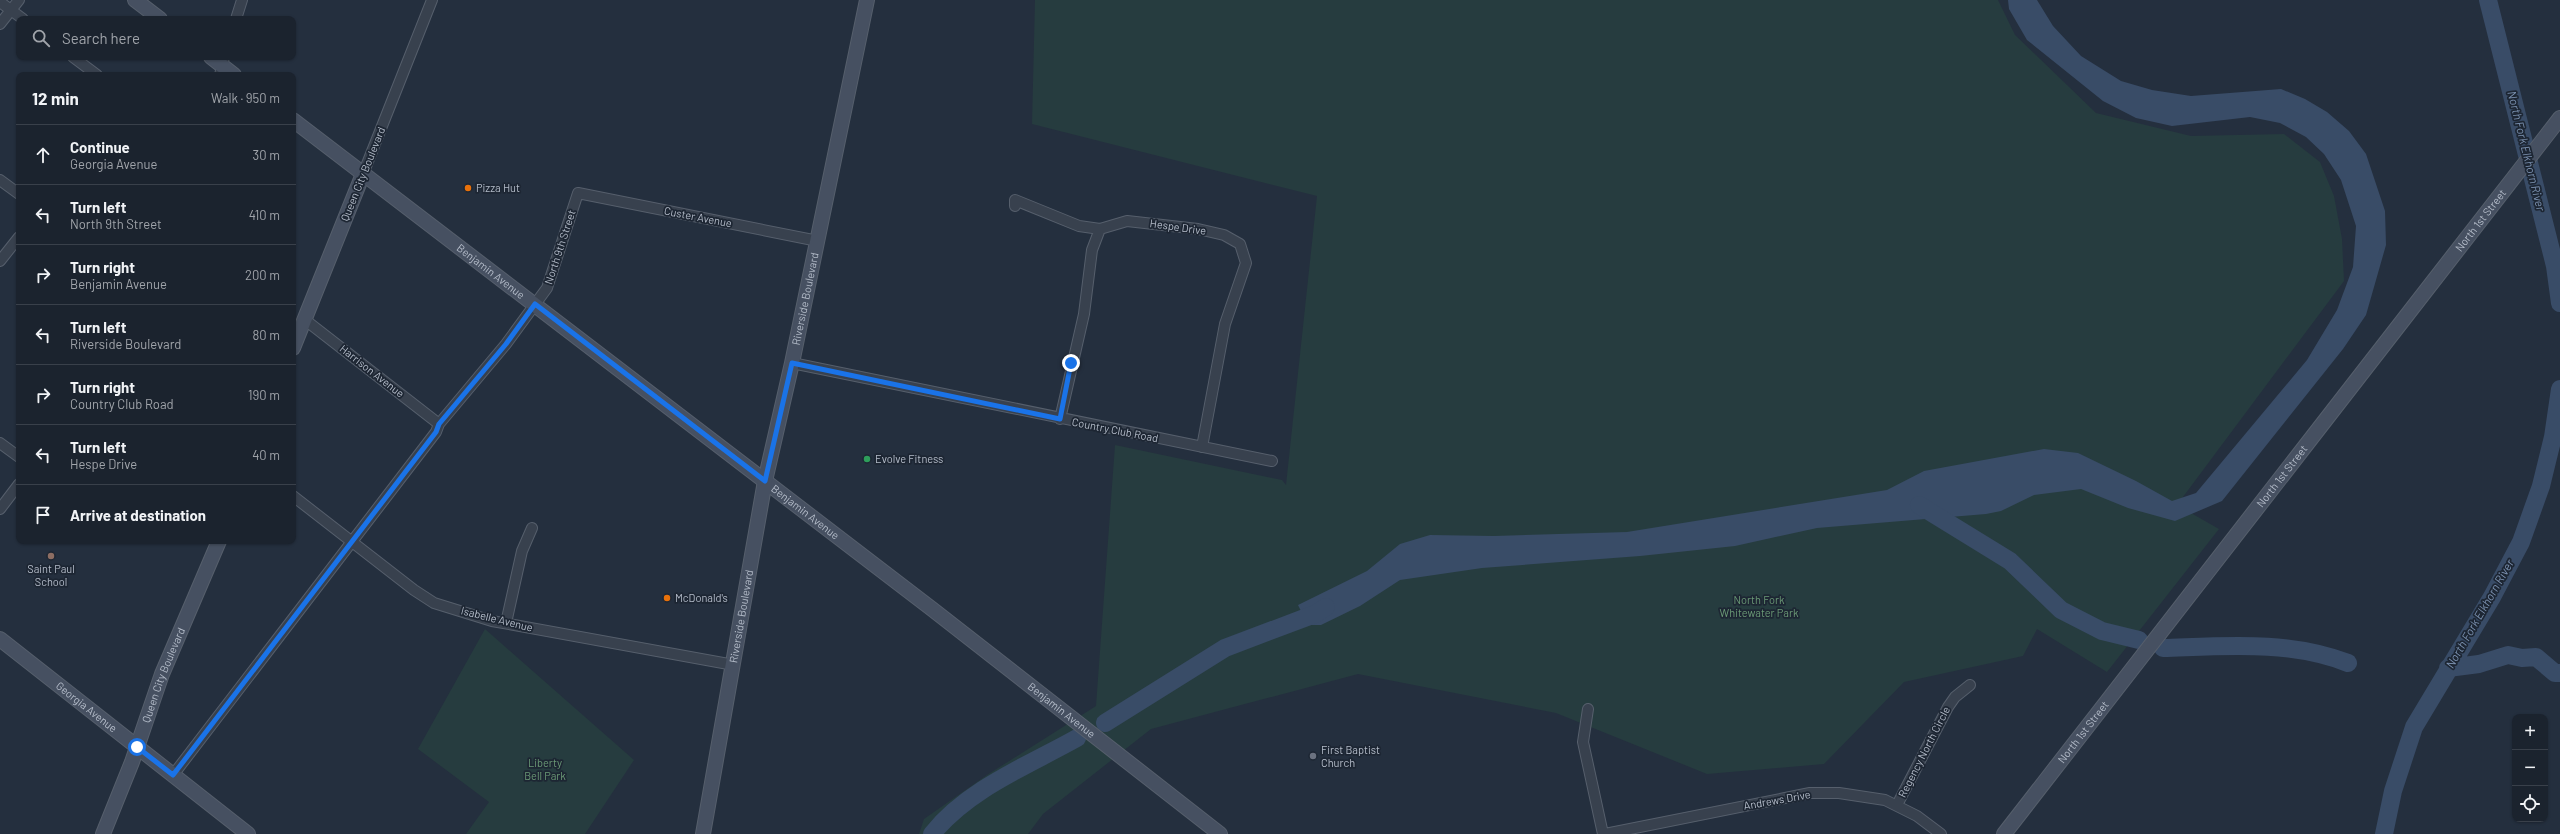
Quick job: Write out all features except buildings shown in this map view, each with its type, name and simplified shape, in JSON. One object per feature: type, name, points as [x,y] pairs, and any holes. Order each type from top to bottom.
[{"type":"main road","points":[[135,0],[156,16]]},
{"type":"main road","name":"Riverside Boulevard","points":[[702,834],[734,665],[765,481],[818,241],[867,0]]},
{"type":"main road","points":[[219,64],[230,72]]},
{"type":"main road","name":"North 1st Street","points":[[2004,834],[2560,118]]},
{"type":"main road","name":"Benjamin Avenue","points":[[296,122],[765,481],[1220,834]]},
{"type":"main road","name":"Queen City Boulevard","points":[[296,340],[363,174]]},
{"type":"main road","name":"Queen City Boulevard","points":[[103,834],[137,747],[162,674],[218,544]]},
{"type":"main road","name":"Georgia Avenue","points":[[0,639],[248,834]]},
{"type":"street","points":[[0,24],[19,0]]},
{"type":"street","points":[[237,16],[242,0]]},
{"type":"street","name":"Queen City Boulevard","points":[[363,174],[432,0]]},
{"type":"street","points":[[0,2],[19,16]]},
{"type":"street","points":[[77,60],[93,72]]},
{"type":"street","points":[[0,180],[16,192]]},
{"type":"street","name":"Custer Avenue","points":[[578,193],[818,241]]},
{"type":"street","name":"North 9th Street","points":[[173,775],[436,432],[439,424],[506,344],[547,288],[578,193]]},
{"type":"street","points":[[1014,206],[1015,200],[1079,226],[1100,229],[1092,250],[1084,314],[1060,419]]},
{"type":"street","name":"Hespe Drive","points":[[1100,229],[1127,221],[1198,229],[1224,235],[1240,244],[1242,248],[1246,263],[1225,324],[1202,447]]},
{"type":"street","points":[[0,261],[16,241]]},
{"type":"street","name":"Harrison Avenue","points":[[304,318],[439,424]]},
{"type":"street","name":"Country Club Road","points":[[792,363],[1060,419],[1272,461]]},
{"type":"street","points":[[0,443],[16,455]]},
{"type":"street","points":[[0,509],[16,488]]},
{"type":"street","name":"Isabelle Avenue","points":[[296,498],[434,603],[506,623],[734,665]]},
{"type":"street","points":[[506,623],[522,551],[532,528]]},
{"type":"street","name":"Regency North Circle","points":[[1897,805],[1948,707],[1955,696],[1970,685]]},
{"type":"street","points":[[1588,709],[1583,742],[1604,834]]},
{"type":"street","name":"Andrews Drive","points":[[1604,834],[1810,793],[1839,794],[1885,800],[1917,816],[1941,834]]},
{"type":"green space","name":"North Fork Whitewater Park","points":[[1035,0],[1998,0],[2015,35],[2096,113],[2191,136],[2284,134],[2320,162],[2334,196],[2342,239],[2344,281],[2177,505],[2219,529],[2107,672],[2037,629],[2023,656],[1904,682],[1824,764],[1707,774],[1556,713],[1358,674],[1151,729],[1043,814],[1028,834],[919,834],[924,819],[987,775],[1096,706],[1115,445],[1282,480],[1286,485],[1317,196],[1032,124]]},
{"type":"green space","name":"Liberty Bell Park","points":[[485,629],[634,760],[585,834],[466,834],[489,802],[418,749]]},
{"type":"water","points":[[2008,0],[2037,0],[2053,26],[2081,56],[2121,81],[2152,90],[2191,96],[2281,89],[2305,99],[2327,112],[2349,131],[2366,154],[2385,211],[2386,245],[2366,315],[2343,349],[2222,501],[2175,521],[2128,508],[2081,489],[2034,495],[2001,511],[1986,514],[1817,528],[1735,546],[1640,556],[1482,568],[1400,580],[1360,606],[1321,625],[1308,625],[1298,605],[1367,571],[1400,544],[1430,535],[1494,536],[1627,532],[1887,490],[1924,471],[2044,449],[2078,453],[2136,481],[2172,501],[2196,493],[2307,360],[2337,310],[2353,267],[2356,226],[2341,180],[2324,154],[2306,137],[2280,123],[2250,117],[2172,126],[2136,118],[2103,101],[2027,40],[2009,9]]},
{"type":"waterway","name":"North Fork Elkhorn River","points":[[2488,0],[2555,266],[2560,303]]},
{"type":"waterway","name":"North Fork Elkhorn River","points":[[2384,834],[2393,791],[2414,727],[2492,597],[2521,542],[2541,486],[2553,437],[2560,389]]},
{"type":"waterway","points":[[1919,505],[2010,561],[2061,610],[2102,631],[2139,640]]},
{"type":"waterway","points":[[1105,723],[1225,648],[1315,614],[1326,607]]},
{"type":"waterway","points":[[2163,648],[2257,646],[2303,651],[2348,663]]},
{"type":"waterway","points":[[2448,668],[2479,664],[2508,655],[2522,658],[2536,657],[2555,673],[2560,673]]},
{"type":"waterway","points":[[932,834],[947,818],[981,791],[1077,738]]},
{"type":"place","name":"Pizza Hut","points":[[468,188]]},
{"type":"place","name":"Evolve Fitness","points":[[867,459]]},
{"type":"place","name":"Saint Paul School","points":[[51,556]]},
{"type":"place","name":"McDonald's","points":[[667,598]]},
{"type":"place","name":"First Baptist Church","points":[[1313,756]]},
{"type":"route","points":[[137,747],[173,775],[436,432],[439,424],[506,344],[535,304],[765,481],[778,418],[792,363],[1060,419],[1071,363]]}]
